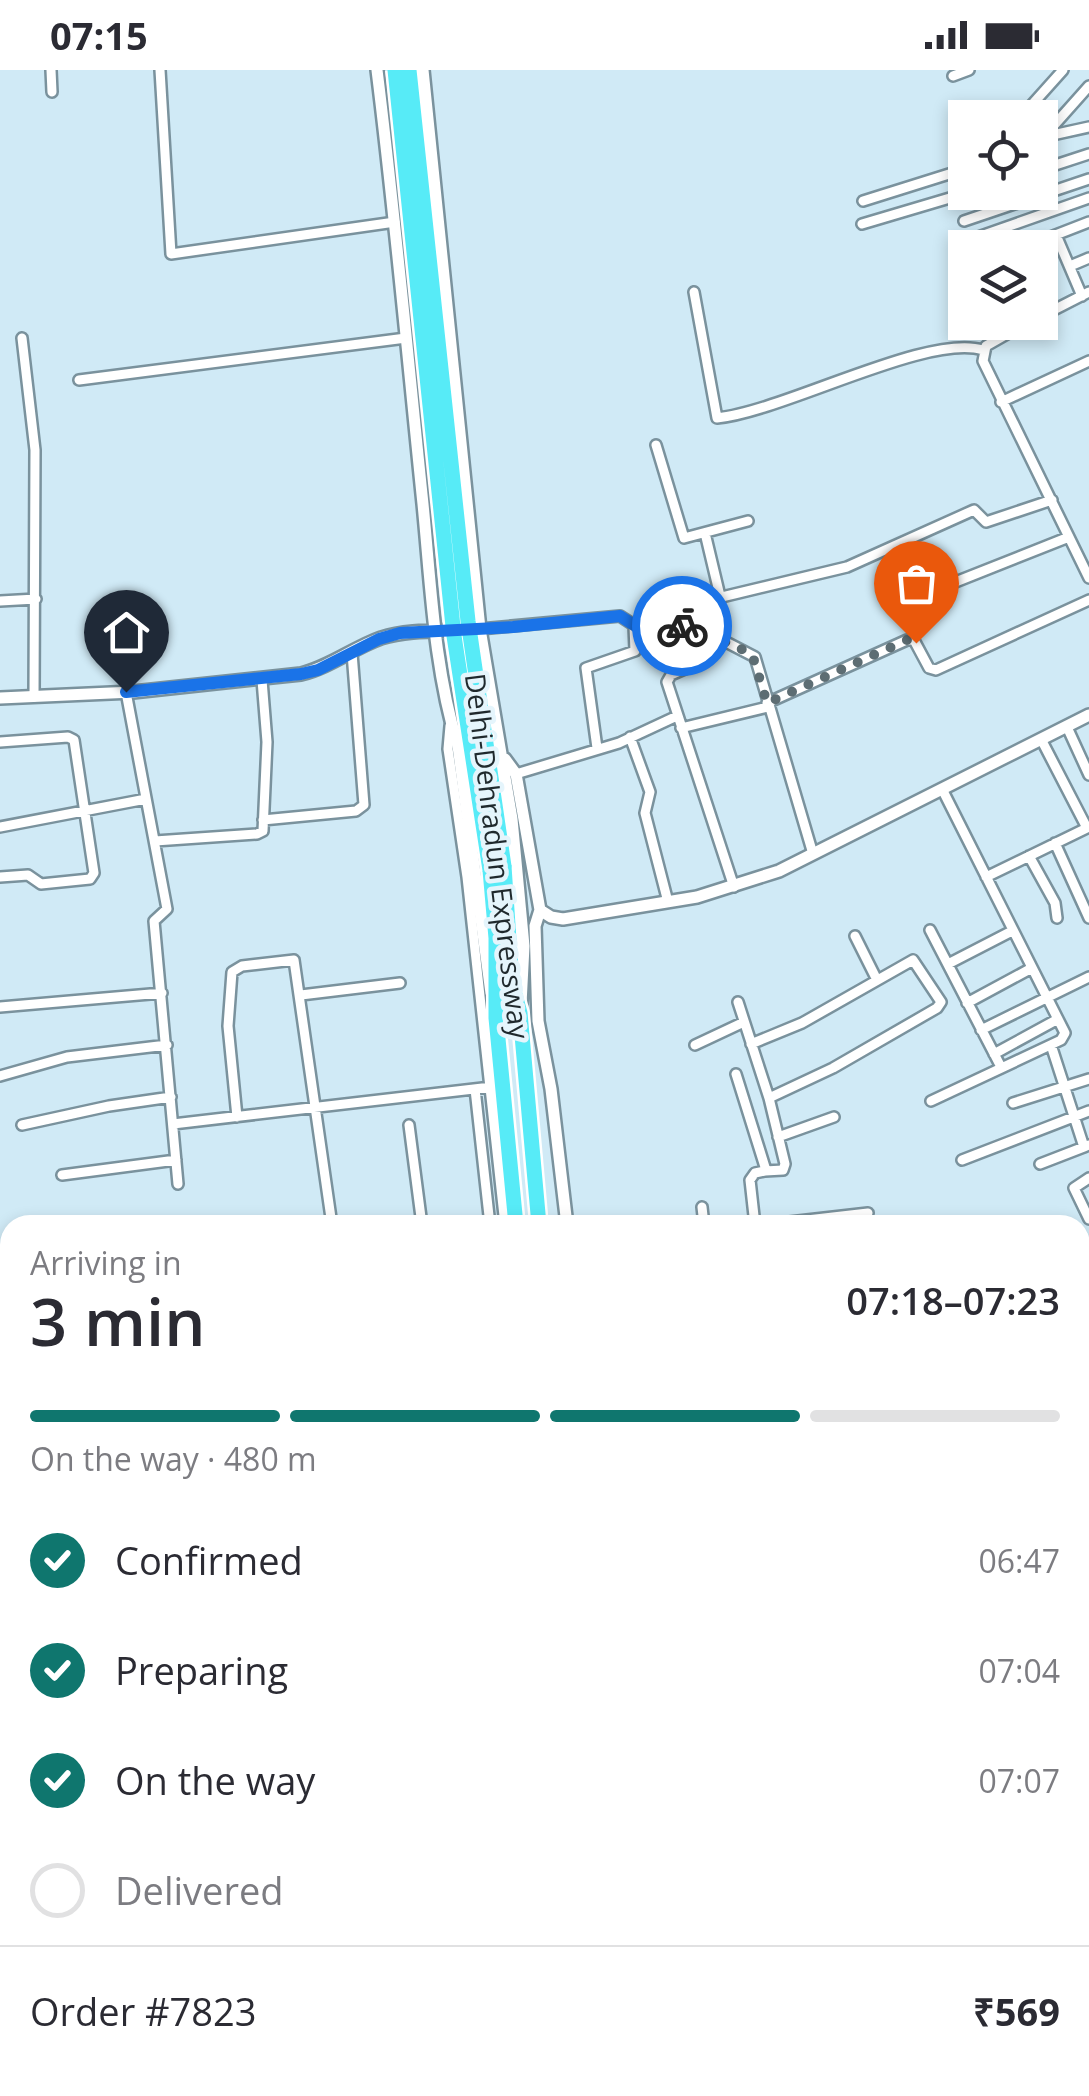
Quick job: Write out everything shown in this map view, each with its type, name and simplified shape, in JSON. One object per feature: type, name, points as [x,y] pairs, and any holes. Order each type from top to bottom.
[{"type":"highway","name":"Delhi-Dehradun Expressway","points":[[395,70],[454,636],[497,868],[496,1018],[515,1215]]},
{"type":"highway","name":"Delhi-Dehradun Expressway","points":[[410,70],[468,621],[512,984],[520,1013],[538,1215]]},
{"type":"street","points":[[51,70],[52,92]]},
{"type":"street","points":[[160,70],[172,254],[395,222]]},
{"type":"street","points":[[377,70],[435,631],[458,746],[496,1018]]},
{"type":"street","points":[[423,70],[480,629],[512,819],[524,946],[520,1013]]},
{"type":"street","points":[[953,76],[970,70]]},
{"type":"street","points":[[1036,100],[1063,70]]},
{"type":"street","points":[[1058,121],[1089,86]]},
{"type":"street","points":[[1058,134],[1089,127]]},
{"type":"street","points":[[1058,164],[1089,154]]},
{"type":"street","points":[[862,201],[948,174]]},
{"type":"street","points":[[964,220],[1089,179]]},
{"type":"street","points":[[997,230],[1089,198]]},
{"type":"street","points":[[862,224],[948,199]]},
{"type":"street","points":[[1058,234],[1089,222]]},
{"type":"street","points":[[1058,239],[1086,294],[1058,308]]},
{"type":"street","points":[[1070,266],[1089,258]]},
{"type":"street","points":[[694,292],[717,418],[926,353],[966,346],[983,350],[999,340]]},
{"type":"street","points":[[22,338],[35,450],[34,697]]},
{"type":"street","points":[[79,380],[406,338]]},
{"type":"street","points":[[983,350],[983,361],[1001,402],[1089,578]]},
{"type":"street","points":[[1001,402],[1089,361]]},
{"type":"street","points":[[656,445],[682,536],[687,538],[748,521]]},
{"type":"street","points":[[734,887],[668,678],[696,664],[700,654],[693,614],[697,604],[847,567],[974,510],[986,522],[1052,500]]},
{"type":"street","points":[[705,533],[720,596]]},
{"type":"street","points":[[953,583],[1069,537]]},
{"type":"street","points":[[0,601],[36,599]]},
{"type":"street","points":[[681,728],[768,705],[907,640],[914,640],[928,668],[936,670],[1089,600]]},
{"type":"street","points":[[0,698],[262,680],[318,670],[379,639],[400,633],[620,616],[634,626],[666,623],[695,629]]},
{"type":"street","points":[[597,748],[586,668],[634,652],[634,626]]},
{"type":"street","points":[[698,642],[726,642],[752,654],[813,854]]},
{"type":"street","points":[[264,820],[356,811],[364,805],[352,652]]},
{"type":"street","points":[[155,841],[263,831],[267,742],[262,680]]},
{"type":"street","points":[[126,692],[167,909],[154,918],[178,1184]]},
{"type":"street","points":[[540,910],[563,919],[734,887],[813,854],[1089,715]]},
{"type":"street","points":[[516,774],[630,737],[677,716]]},
{"type":"street","points":[[450,720],[448,749],[467,877],[504,1215]]},
{"type":"street","points":[[1067,727],[1089,775]]},
{"type":"street","points":[[0,742],[71,737],[85,810],[92,878],[41,884],[28,875],[0,877]]},
{"type":"street","points":[[630,737],[650,792],[646,813],[668,902]]},
{"type":"street","points":[[986,877],[1088,827],[1042,740]]},
{"type":"street","points":[[501,753],[516,774],[540,910],[535,926],[538,1021],[552,1089],[567,1215]]},
{"type":"street","points":[[931,1100],[1064,1037],[942,789]]},
{"type":"street","points":[[0,827],[146,799]]},
{"type":"street","points":[[1055,844],[1089,918]]},
{"type":"street","points":[[1029,856],[1056,903],[1057,918]]},
{"type":"street","points":[[930,930],[1001,1067]]},
{"type":"street","points":[[948,964],[1012,931]]},
{"type":"street","points":[[855,936],[877,980]]},
{"type":"street","points":[[236,1117],[228,1026],[232,972],[238,967],[294,960],[331,1215]]},
{"type":"street","points":[[751,1044],[802,1024],[913,960],[941,1004],[833,1068],[769,1098]]},
{"type":"street","points":[[967,1003],[1030,969]]},
{"type":"street","points":[[982,1030],[1089,977]]},
{"type":"street","points":[[300,995],[400,982]]},
{"type":"street","points":[[0,1007],[162,993]]},
{"type":"street","points":[[738,1002],[769,1098],[784,1169],[755,1173],[750,1180],[754,1215]]},
{"type":"street","points":[[994,1054],[1058,1019]]},
{"type":"street","points":[[695,1045],[744,1022]]},
{"type":"street","points":[[0,1076],[67,1058],[167,1045]]},
{"type":"street","points":[[1040,1164],[1087,1146],[1051,1045]]},
{"type":"street","points":[[736,1074],[765,1172]]},
{"type":"street","points":[[1013,1103],[1089,1079]]},
{"type":"street","points":[[173,1124],[491,1087]]},
{"type":"street","points":[[475,1088],[489,1215]]},
{"type":"street","points":[[22,1124],[171,1097]]},
{"type":"street","points":[[962,1160],[1089,1111]]},
{"type":"street","points":[[778,1136],[834,1118]]},
{"type":"street","points":[[408,1125],[421,1215]]},
{"type":"street","points":[[62,1175],[176,1160]]},
{"type":"street","points":[[1087,1215],[1074,1188],[1089,1178]]},
{"type":"street","points":[[702,1207],[703,1215]]},
{"type":"street","points":[[850,1215],[868,1213]]},
{"type":"way so far","points":[[682,626],[695,629],[698,642],[726,642],[752,654],[767,703],[907,640],[916,643]]},
{"type":"route","points":[[126,692],[301,674],[400,633],[620,616],[637,627],[659,623],[682,626]]}]
